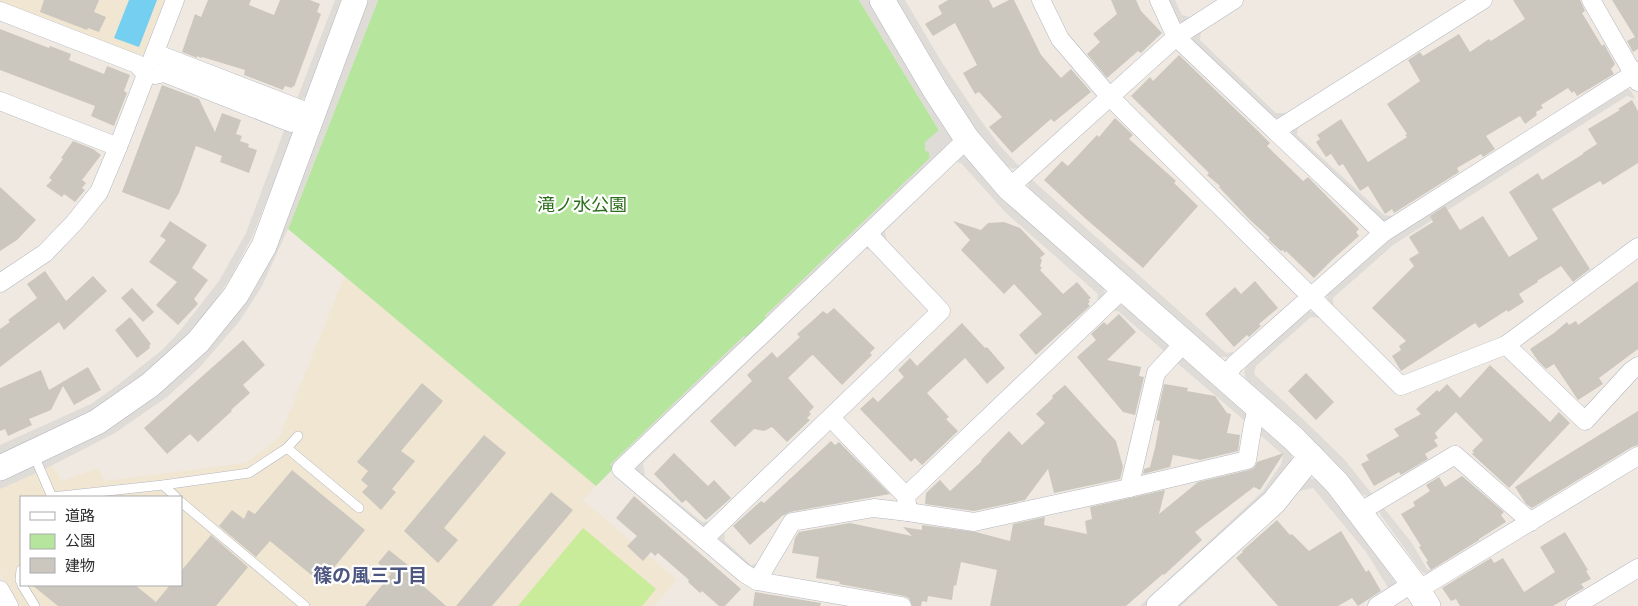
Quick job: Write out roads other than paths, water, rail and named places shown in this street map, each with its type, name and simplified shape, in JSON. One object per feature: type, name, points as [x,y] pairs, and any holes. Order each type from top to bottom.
[{"type":"street","points":[[0,284],[45,253],[74,223],[99,192],[155,53],[174,0]]},
{"type":"street","points":[[0,468],[97,422],[150,385],[198,342],[236,295],[264,246],[302,118],[355,0]]},
{"type":"street","points":[[882,0],[935,90],[967,139],[1009,188],[1184,343],[1258,405],[1311,456],[1337,484],[1420,593]]},
{"type":"street","points":[[1041,0],[1060,39],[1109,96],[1401,386],[1506,345],[1638,247]]},
{"type":"street","points":[[1159,0],[1176,37],[1383,233]]},
{"type":"street","points":[[1009,188],[1176,37],[1234,0]]},
{"type":"street","points":[[1275,131],[1483,0]]},
{"type":"street","points":[[1224,377],[1235,364],[1383,233],[1637,75],[1591,0]]},
{"type":"street","points":[[0,11],[138,64],[148,73],[164,73],[302,118]]},
{"type":"street","points":[[155,53],[302,118]]},
{"type":"street","points":[[0,101],[118,146]]},
{"type":"street","points":[[902,606],[757,581],[744,573],[621,469],[967,139]]},
{"type":"street","points":[[704,539],[942,311],[868,234]]},
{"type":"street","points":[[907,504],[1123,289]]},
{"type":"street","points":[[1129,488],[1156,373],[1184,343]]},
{"type":"street","points":[[1506,345],[1585,421],[1631,371],[1638,366]]},
{"type":"street","points":[[757,581],[792,522],[907,504],[974,522],[1247,460],[1258,405]]},
{"type":"street","points":[[831,418],[907,504]]},
{"type":"street","points":[[1358,513],[1455,455],[1531,522]]},
{"type":"street","points":[[1159,606],[1274,502],[1311,456]]},
{"type":"street","points":[[1377,606],[1420,593],[1638,456]]},
{"type":"street","points":[[1575,606],[1638,568]]},
{"type":"street","points":[[0,590],[8,606]]},
{"type":"lane","points":[[61,496],[249,473],[287,448],[298,436]]},
{"type":"lane","points":[[287,448],[359,508]]},
{"type":"lane","points":[[33,452],[52,496]]},
{"type":"lane","points":[[163,485],[175,496]]},
{"type":"lane","points":[[182,503],[304,606]]},
{"type":"lane","points":[[23,586],[35,606]]},
{"type":"water","points":[[129,0],[157,0],[139,47],[114,38]]},
{"type":"district","name":"篠の風三丁目","points":[[370,575]]},
{"type":"park label","name":"滝ノ水公園","points":[[582,205]]}]
